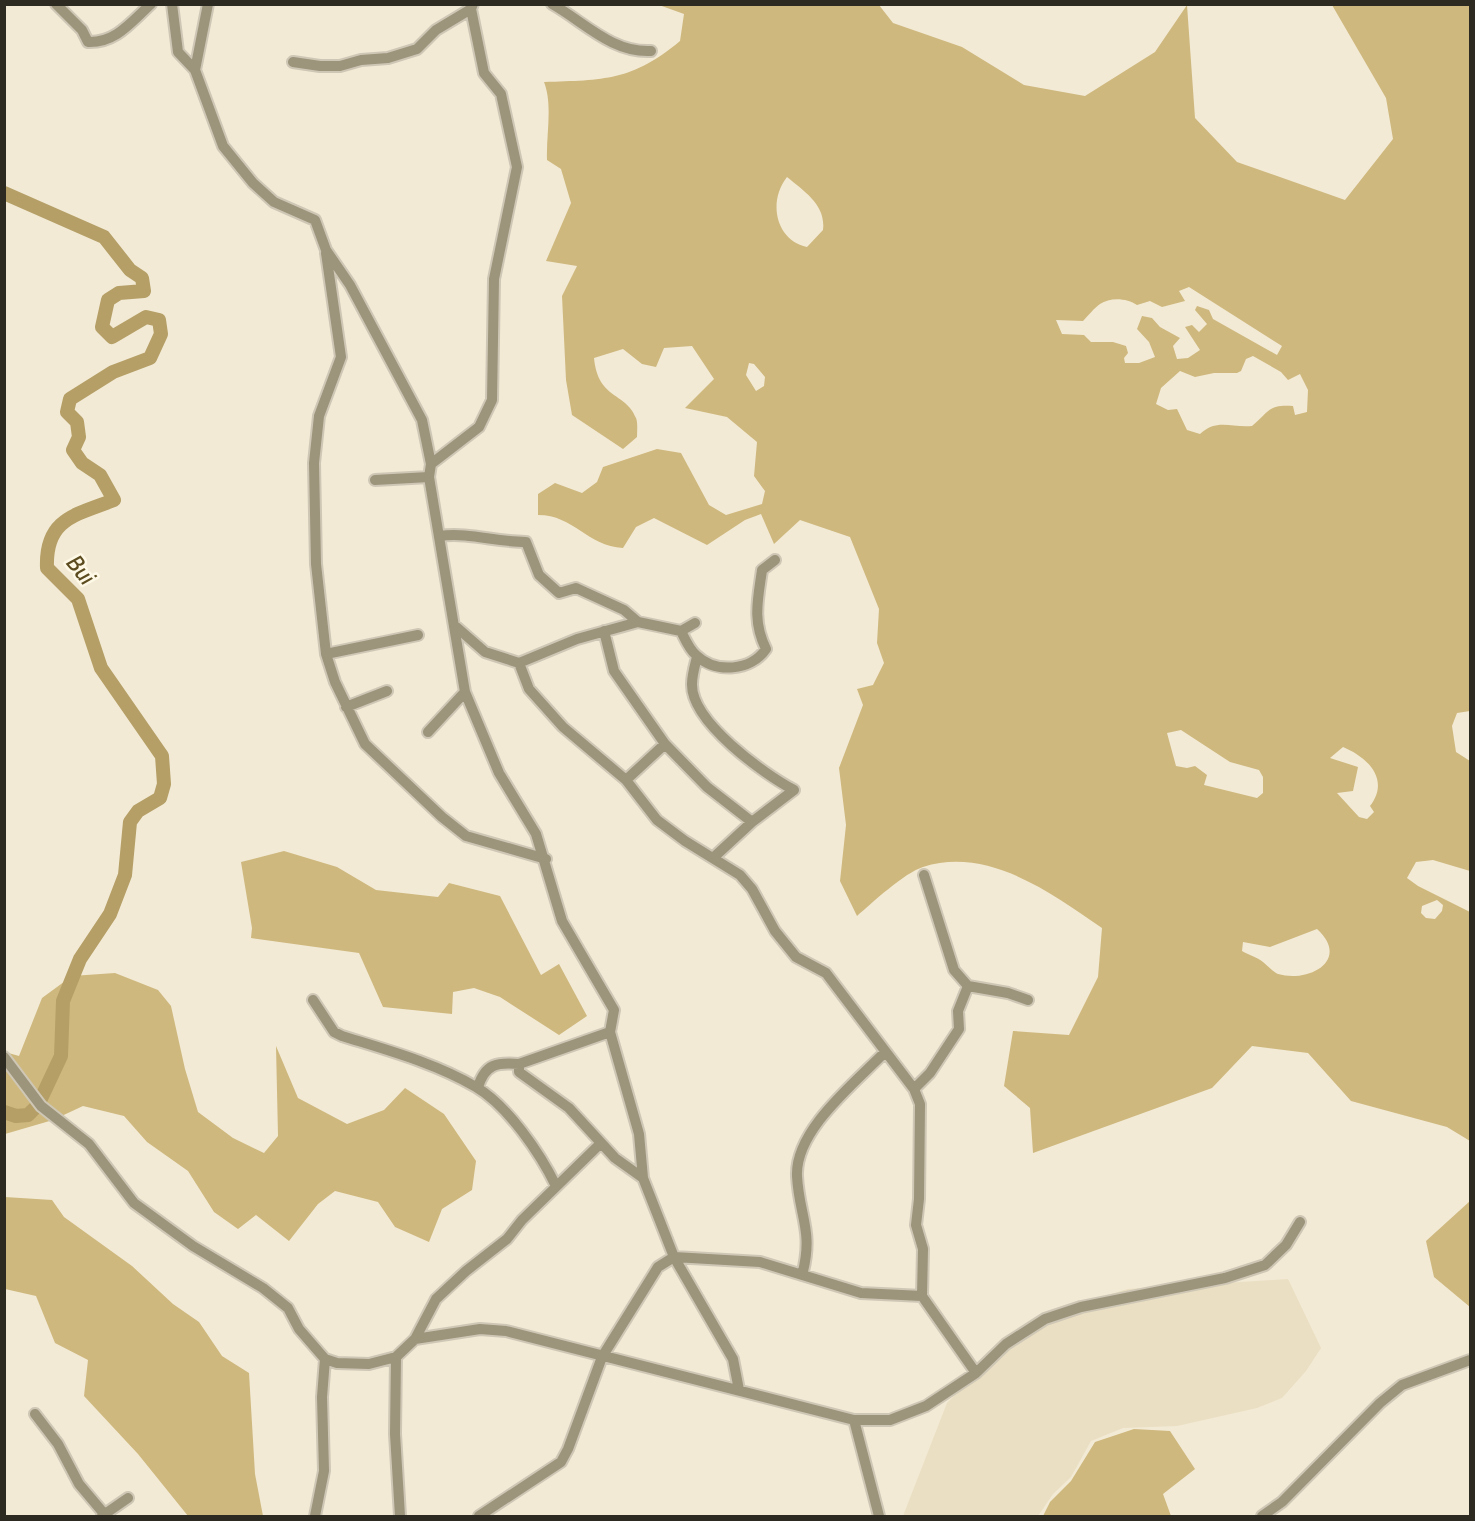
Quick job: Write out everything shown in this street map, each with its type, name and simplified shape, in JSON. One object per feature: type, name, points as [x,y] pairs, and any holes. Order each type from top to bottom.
[{"type":"street","points":[[56,4],[82,30],[88,42],[99,42],[117,36],[151,4]]},
{"type":"street","points":[[172,4],[178,52],[195,70],[223,146],[253,183],[274,202],[315,220],[326,250],[341,357],[319,416],[314,463],[316,564],[326,654],[346,708],[365,744],[442,817],[466,836],[546,860]]},
{"type":"street","points":[[195,70],[208,4]]},
{"type":"street","points":[[552,4],[618,46],[637,52],[651,51]]},
{"type":"street","points":[[293,62],[340,66],[361,60],[388,58],[417,49],[436,30],[472,7],[484,73],[501,94],[517,167],[494,279],[492,400],[479,427],[431,464]]},
{"type":"street","points":[[326,250],[350,285],[422,420],[431,464],[429,477],[465,692],[499,773],[536,834],[546,860],[562,921],[614,1010],[610,1032],[639,1134],[643,1178],[674,1257],[733,1359],[739,1390]]},
{"type":"street","points":[[375,480],[429,477]]},
{"type":"street","points":[[439,536],[482,536],[510,542],[526,542],[538,575],[559,593],[576,588],[624,610],[638,622]]},
{"type":"street","points":[[681,631],[697,657],[729,669],[749,665],[766,649],[760,636],[755,606],[762,570],[775,560]]},
{"type":"street","points":[[454,624],[485,652],[519,663],[604,631],[638,622],[681,631],[696,623]]},
{"type":"street","points":[[604,631],[614,671],[665,744],[707,787],[752,822]]},
{"type":"street","points":[[326,654],[418,635]]},
{"type":"street","points":[[697,657],[691,686],[695,698],[709,721],[737,752],[754,766],[794,790],[752,822],[713,858]]},
{"type":"street","points":[[519,663],[529,689],[563,726],[626,780],[657,820],[740,875],[753,889],[775,930],[796,957],[826,973],[914,1089],[920,1104],[919,1199],[916,1225],[923,1249],[922,1296],[976,1373]]},
{"type":"street","points":[[346,708],[387,691]]},
{"type":"street","points":[[428,732],[465,692]]},
{"type":"street","points":[[626,780],[665,744]]},
{"type":"street","points":[[924,875],[954,970],[968,986],[1008,993],[1028,1000]]},
{"type":"street","points":[[914,1089],[930,1073],[959,1029],[958,1011],[968,986]]},
{"type":"street","points":[[313,1000],[334,1032],[438,1069],[477,1087],[513,1120],[540,1154],[556,1186]]},
{"type":"street","points":[[477,1087],[482,1074],[493,1066],[505,1063],[519,1064],[610,1032]]},
{"type":"street","points":[[802,1275],[808,1238],[797,1175],[804,1143],[815,1126],[885,1052]]},
{"type":"street","points":[[4,1057],[41,1106],[89,1144],[134,1203],[148,1215],[263,1288],[288,1308],[299,1329],[325,1359],[337,1363],[369,1364],[396,1357],[415,1339],[426,1313],[436,1299],[466,1271],[507,1239],[522,1220],[600,1144]]},
{"type":"street","points":[[519,1064],[519,1072],[568,1108],[600,1144],[643,1178]]},
{"type":"street","points":[[415,1339],[480,1329],[506,1331],[854,1420],[890,1420],[926,1406],[976,1373],[1006,1344],[1045,1319],[1081,1307],[1225,1278],[1265,1265],[1286,1245],[1300,1222]]},
{"type":"street","points":[[479,1516],[561,1462],[602,1357],[658,1267],[674,1257],[760,1262],[861,1293],[922,1296]]},
{"type":"street","points":[[396,1357],[395,1434],[400,1516]]},
{"type":"street","points":[[315,1516],[324,1472],[322,1397],[325,1359]]},
{"type":"street","points":[[1262,1516],[1282,1502],[1380,1403],[1402,1385],[1470,1359]]},
{"type":"street","points":[[35,1414],[58,1444],[80,1484],[104,1516],[128,1498]]},
{"type":"street","points":[[854,1420],[879,1516]]},
{"type":"shaded area","points":[[659,5],[879,5],[893,23],[962,47],[1024,85],[1085,96],[1155,52],[1187,5],[1195,118],[1237,162],[1345,200],[1393,139],[1386,98],[1332,5],[1470,5],[1470,711],[1457,713],[1452,726],[1456,752],[1470,761],[1470,871],[1433,860],[1416,862],[1407,878],[1418,886],[1470,912],[1470,1141],[1447,1127],[1351,1101],[1308,1053],[1252,1046],[1212,1088],[1033,1153],[1030,1108],[1004,1086],[1013,1031],[1069,1035],[1098,977],[1102,928],[1062,901],[1018,876],[971,863],[947,862],[915,870],[888,889],[857,916],[840,881],[846,825],[839,768],[863,705],[857,689],[873,685],[884,663],[877,643],[879,609],[850,537],[800,520],[774,544],[761,514],[745,520],[707,545],[654,518],[636,527],[623,548],[600,542],[551,516],[538,515],[538,494],[555,483],[582,493],[597,482],[603,467],[657,449],[681,453],[709,505],[726,515],[762,504],[765,491],[754,476],[757,442],[727,417],[685,408],[714,379],[692,346],[664,348],[656,367],[642,364],[623,349],[594,358],[597,372],[606,389],[626,404],[636,418],[637,437],[623,449],[572,415],[566,380],[562,296],[577,266],[546,261],[571,203],[561,169],[547,160],[549,110],[544,82],[601,79],[617,76],[647,64],[680,41],[684,14]],"holes":[[[787,177],[818,206],[823,221],[823,230],[807,247],[796,243],[782,228],[778,218],[778,197]],[[1189,287],[1282,346],[1277,355],[1213,319],[1209,310],[1197,306],[1195,310],[1207,324],[1199,332],[1192,325],[1185,327],[1200,350],[1188,358],[1177,359],[1173,346],[1180,338],[1160,327],[1152,318],[1142,316],[1137,329],[1149,342],[1155,357],[1139,363],[1125,363],[1124,358],[1128,353],[1126,346],[1113,342],[1091,342],[1084,335],[1062,334],[1056,320],[1083,321],[1100,304],[1113,299],[1137,305],[1150,301],[1162,307],[1185,301],[1179,291]],[[1253,356],[1281,372],[1288,380],[1300,374],[1308,390],[1307,412],[1295,415],[1293,406],[1278,406],[1252,426],[1218,425],[1200,434],[1187,430],[1177,409],[1168,410],[1156,404],[1161,388],[1180,371],[1195,377],[1241,371],[1246,359]],[[749,363],[754,364],[765,377],[764,386],[756,391],[746,375]],[[1181,730],[1230,762],[1259,770],[1263,777],[1263,793],[1257,798],[1204,785],[1207,775],[1195,766],[1187,768],[1176,766],[1167,733]],[[1343,747],[1361,757],[1374,771],[1378,787],[1370,806],[1374,812],[1367,819],[1359,817],[1337,793],[1353,791],[1358,767],[1330,758]],[[1437,900],[1443,905],[1442,911],[1435,919],[1426,918],[1421,913],[1422,906]],[[1317,929],[1326,940],[1330,950],[1328,959],[1313,972],[1290,976],[1276,973],[1261,960],[1242,951],[1243,942],[1270,947]]]},
{"type":"shaded area","points":[[284,851],[337,867],[376,890],[438,897],[449,883],[500,896],[541,975],[559,964],[587,1016],[559,1035],[500,997],[474,988],[453,992],[452,1014],[383,1007],[359,953],[251,938],[252,928],[241,862]]},
{"type":"shaded area","points":[[115,973],[158,990],[171,1006],[185,1069],[198,1112],[233,1138],[264,1153],[278,1136],[276,1046],[298,1098],[347,1124],[384,1110],[405,1088],[444,1114],[476,1161],[472,1190],[442,1209],[429,1242],[395,1227],[378,1202],[335,1191],[318,1204],[289,1241],[256,1215],[238,1229],[214,1212],[188,1171],[147,1142],[124,1116],[83,1106],[53,1120],[5,1134],[5,1052],[19,1056],[42,998],[72,976]]},
{"type":"shaded area","points":[[5,1197],[52,1200],[64,1217],[132,1266],[173,1304],[199,1322],[222,1356],[249,1373],[255,1474],[263,1516],[188,1516],[138,1454],[84,1396],[88,1360],[55,1343],[36,1296],[5,1289]]},
{"type":"shaded area","points":[[1470,1201],[1470,1307],[1434,1277],[1426,1241]]},
{"type":"shaded area","points":[[1288,1279],[1321,1348],[1306,1371],[1282,1398],[1257,1408],[1177,1426],[1123,1428],[1091,1441],[1071,1477],[1053,1494],[1038,1516],[903,1516],[947,1403],[1002,1346],[1046,1313],[1128,1289]]},
{"type":"shaded area","points":[[1134,1429],[1170,1431],[1195,1469],[1163,1494],[1171,1516],[1043,1516],[1050,1502],[1071,1481],[1095,1442]]},
{"type":"waterway","name":"Bui","points":[[4,193],[104,237],[130,270],[142,278],[144,291],[119,293],[108,300],[102,327],[112,337],[146,317],[159,320],[161,334],[150,358],[113,372],[70,399],[67,412],[77,422],[79,437],[73,450],[82,463],[100,475],[114,500],[75,515],[57,529],[51,539],[47,568],[78,599],[101,668],[162,756],[164,784],[160,798],[138,811],[130,822],[125,875],[110,914],[80,959],[63,1001],[61,1056],[38,1105],[28,1115],[16,1116],[4,1112]]}]
